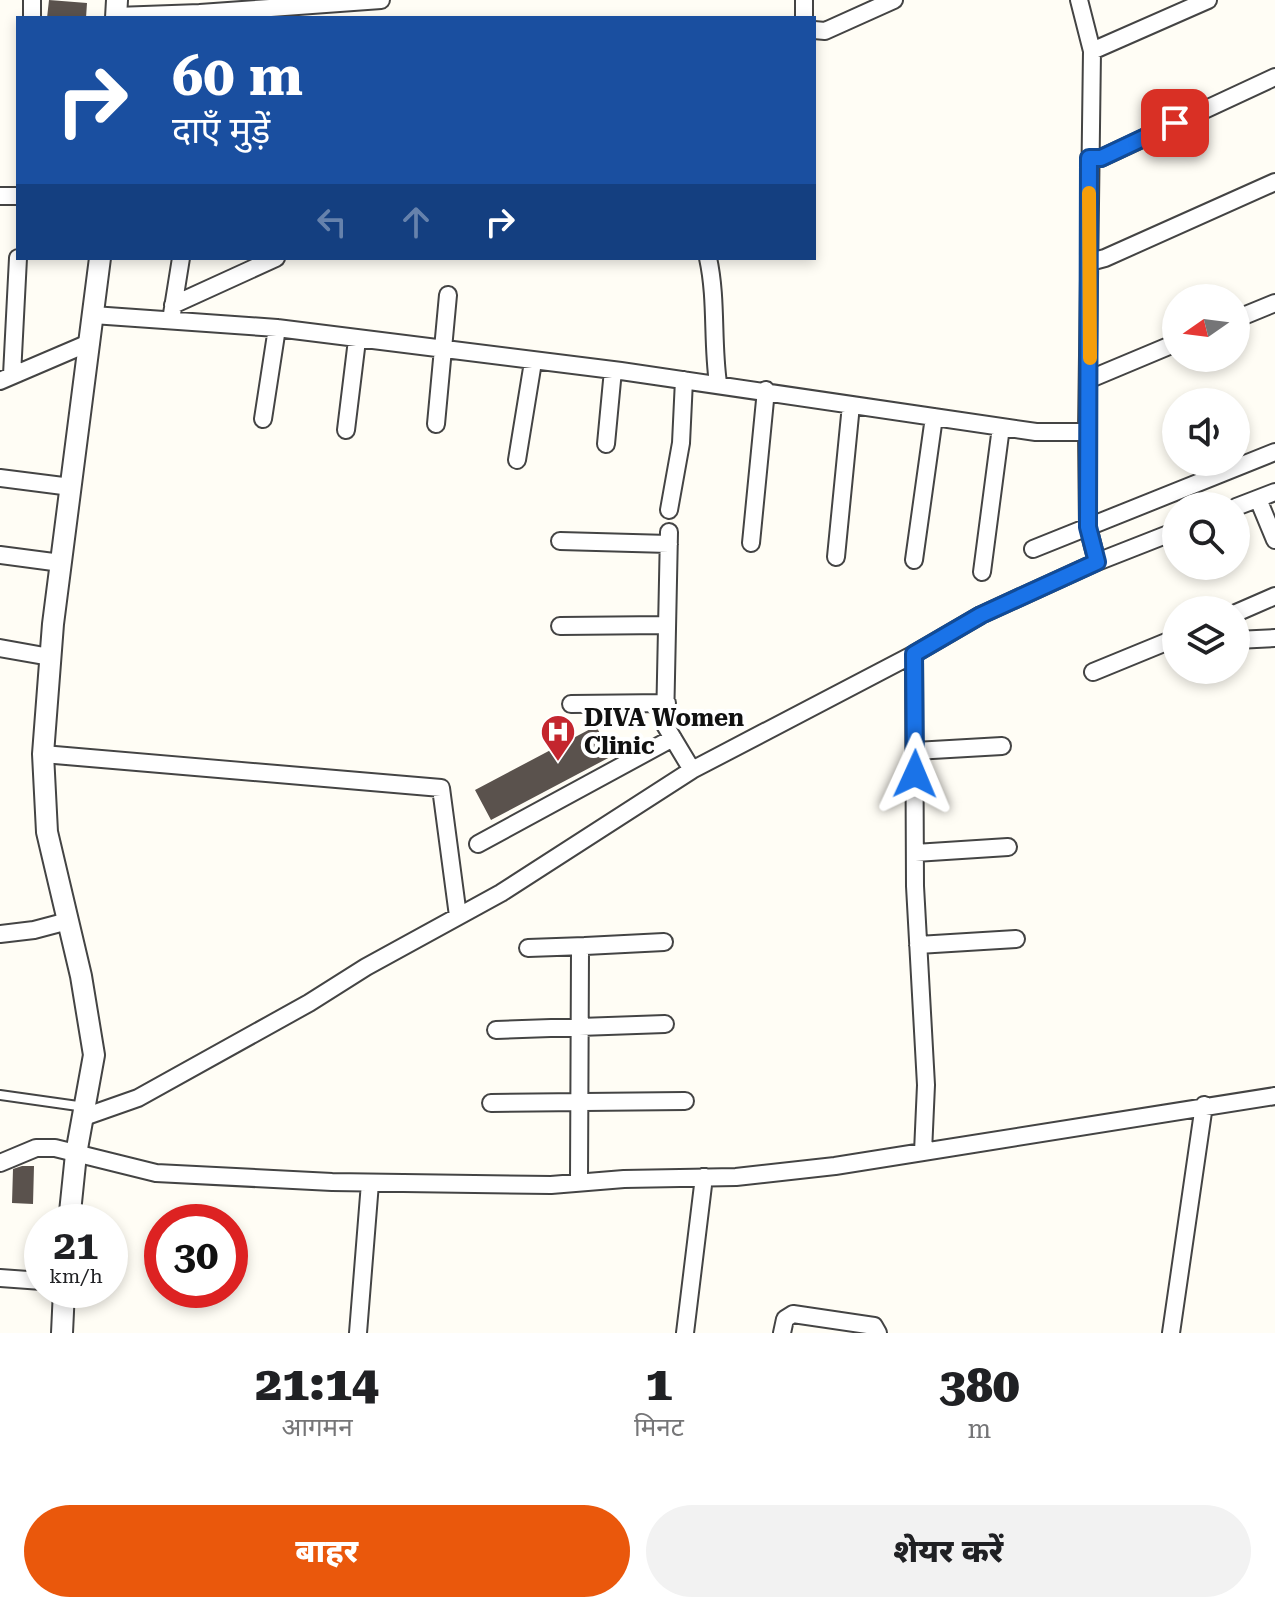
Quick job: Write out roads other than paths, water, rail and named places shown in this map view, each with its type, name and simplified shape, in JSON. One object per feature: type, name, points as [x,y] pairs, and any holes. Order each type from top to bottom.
[{"type":"street","points":[[116,11],[200,16],[381,0]]},
{"type":"street","points":[[816,30],[825,31],[894,0]]},
{"type":"street","points":[[1079,0],[1092,51],[1087,432],[1088,527],[1097,562]]},
{"type":"street","points":[[1092,51],[1208,0]]},
{"type":"street","points":[[1089,158],[1101,158],[1275,77]]},
{"type":"street","points":[[1090,262],[1275,182]]},
{"type":"street","points":[[18,260],[6,378],[91,342]]},
{"type":"street","points":[[71,1204],[76,1154],[94,1055],[81,976],[47,832],[43,754],[50,657],[100,260]]},
{"type":"street","points":[[172,312],[181,260]]},
{"type":"street","points":[[172,312],[272,260]]},
{"type":"street","points":[[708,260],[713,280],[714,351],[718,383]]},
{"type":"street","points":[[436,424],[448,295]]},
{"type":"street","points":[[1250,313],[1275,303]]},
{"type":"street","points":[[93,315],[172,312],[357,340],[718,383],[1036,432],[1087,432]]},
{"type":"street","points":[[263,419],[277,328]]},
{"type":"street","points":[[346,430],[357,340]]},
{"type":"street","points":[[1090,379],[1162,349]]},
{"type":"street","points":[[517,460],[533,362]]},
{"type":"street","points":[[606,444],[613,370]]},
{"type":"street","points":[[669,510],[681,443],[684,380]]},
{"type":"street","points":[[751,543],[766,390]]},
{"type":"street","points":[[836,557],[851,405]]},
{"type":"street","points":[[914,560],[934,417]]},
{"type":"street","points":[[982,572],[1001,427]]},
{"type":"street","points":[[1033,549],[1275,452]]},
{"type":"street","points":[[0,478],[71,487]]},
{"type":"street","points":[[1250,502],[1275,492]]},
{"type":"street","points":[[1258,499],[1275,540]]},
{"type":"street","points":[[85,1112],[138,1098],[501,893],[692,770],[914,654],[981,615],[1097,562],[1162,536]]},
{"type":"street","points":[[560,541],[669,538],[665,725],[692,770]]},
{"type":"street","points":[[0,555],[61,563]]},
{"type":"street","points":[[1250,607],[1275,596]]},
{"type":"street","points":[[560,626],[666,625]]},
{"type":"street","points":[[1250,639],[1275,638]]},
{"type":"street","points":[[1093,672],[1162,644]]},
{"type":"street","points":[[0,648],[50,657]]},
{"type":"street","points":[[914,654],[915,853],[926,1085],[923,1152]]},
{"type":"street","points":[[571,704],[667,703]]},
{"type":"street","points":[[478,844],[673,738]]},
{"type":"street","points":[[915,751],[1002,746]]},
{"type":"street","points":[[43,754],[441,788],[458,916]]},
{"type":"street","points":[[915,853],[1008,847]]},
{"type":"street","points":[[0,934],[34,930],[68,921]]},
{"type":"street","points":[[918,945],[1016,939]]},
{"type":"street","points":[[528,948],[664,942]]},
{"type":"street","points":[[579,1181],[580,950],[585,946]]},
{"type":"street","points":[[496,1030],[665,1024]]},
{"type":"street","points":[[0,1163],[36,1148],[55,1148],[156,1173],[370,1183],[535,1185],[704,1177],[835,1166],[1275,1096]]},
{"type":"street","points":[[491,1103],[685,1101]]},
{"type":"street","points":[[1171,1333],[1204,1105]]},
{"type":"street","points":[[685,1333],[704,1177]]},
{"type":"street","points":[[358,1333],[370,1183]]},
{"type":"street","points":[[0,1278],[24,1280]]},
{"type":"street","points":[[62,1333],[63,1308]]},
{"type":"street","points":[[782,1333],[785,1319],[793,1314],[874,1326],[878,1333]]},
{"type":"lane","points":[[0,1095],[85,1112]]},
{"type":"place","name":"DIVA Women Clinic","points":[[558,763]]}]
